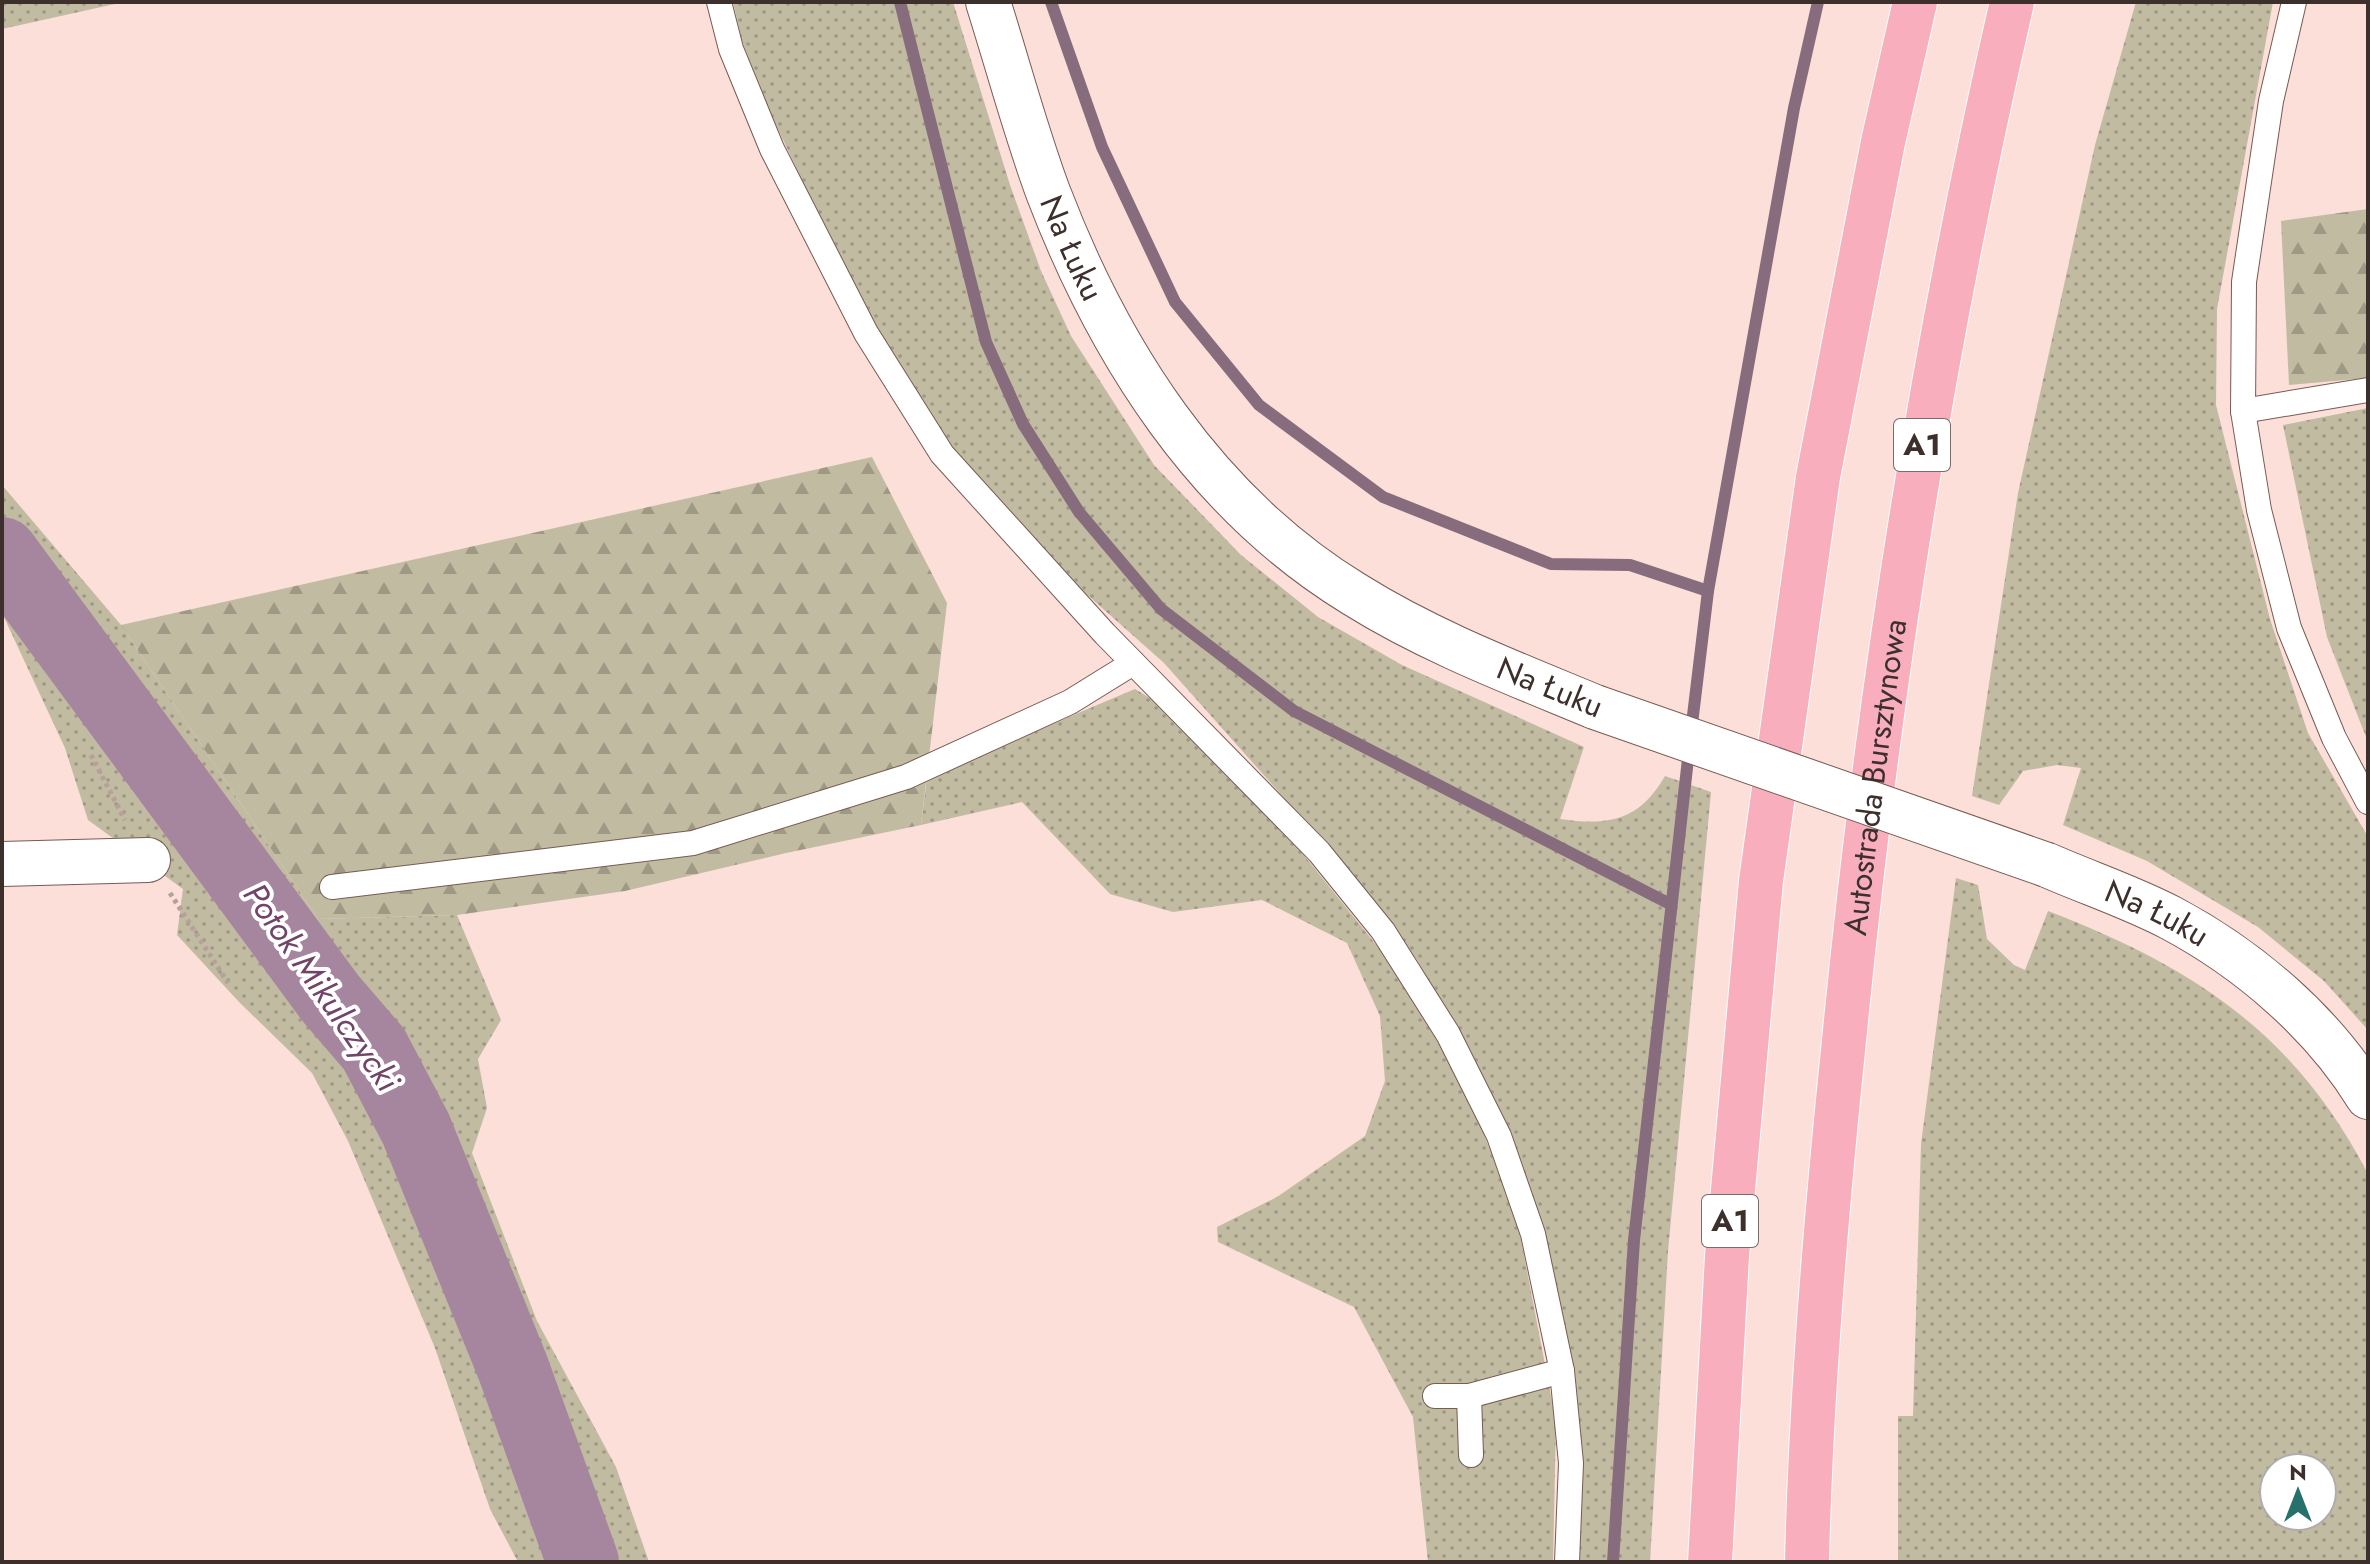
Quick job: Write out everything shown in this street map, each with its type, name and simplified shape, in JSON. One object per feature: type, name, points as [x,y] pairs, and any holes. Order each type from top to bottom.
[{"type":"highway","name":"A1","points":[[1710,1562],[1727,1256],[1761,881],[1818,477],[1883,142],[1915,2]]},
{"type":"highway","name":"Autostrada Bursztynowa","points":[[1807,1562],[1822,1252],[1858,893],[1915,482],[1976,159],[2012,2]]},
{"type":"street","name":"Na Łuku","points":[[988,2],[1048,191],[1081,270],[1126,358],[1170,424],[1196,455],[1277,537],[1307,562],[1353,594],[1416,629],[1595,707],[2047,865],[2168,916],[2213,942],[2280,995],[2318,1032],[2368,1097]]},
{"type":"street","points":[[2,864],[148,860]]},
{"type":"lane","points":[[719,2],[731,49],[772,149],[866,333],[942,454],[1133,663],[1319,852],[1383,931],[1448,1034],[1499,1136],[1533,1234],[1562,1371],[1571,1463],[1567,1562]]},
{"type":"lane","points":[[2294,2],[2271,101],[2244,282],[2243,411],[2259,510],[2289,628],[2334,738],[2368,802]]},
{"type":"lane","points":[[2243,411],[2368,390]]},
{"type":"lane","points":[[332,887],[693,843],[906,777],[1070,702],[1133,663]]},
{"type":"lane","points":[[1435,1396],[1469,1396],[1562,1371]]},
{"type":"lane","points":[[1469,1396],[1471,1455]]},
{"type":"path","points":[[91,755],[148,860],[228,983]]},
{"type":"green space","points":[[2,2],[124,2],[2,29]]},
{"type":"green space","points":[[733,2],[953,2],[1010,185],[1041,271],[1071,336],[1154,465],[1241,555],[1318,617],[1402,665],[1584,747],[1560,819],[1593,822],[1621,817],[1645,803],[1665,776],[1711,792],[1668,1251],[1650,1562],[1579,1562],[1577,1433],[1488,1091],[1417,960],[1326,845],[1164,663],[1083,591],[955,451],[902,376],[839,259],[769,110],[742,41]]},
{"type":"green space","points":[[2136,2],[2273,2],[2217,309],[2216,405],[2270,619],[2308,733],[2368,837],[2368,1030],[2324,981],[2258,927],[2147,861],[2063,825],[2081,768],[2057,765],[2023,771],[1999,805],[1972,796],[2018,493],[2095,145]]},
{"type":"green space","points":[[2368,209],[2368,378],[2289,385],[2281,221]]},
{"type":"green space","points":[[2368,408],[2368,742],[2327,637],[2283,425]]},
{"type":"green space","points":[[872,457],[947,603],[921,825],[625,891],[457,915],[318,919],[121,625]]},
{"type":"green space","points":[[2,485],[121,625],[318,919],[457,915],[501,1020],[478,1059],[487,1108],[472,1153],[537,1321],[616,1467],[649,1562],[518,1562],[490,1509],[435,1348],[348,1141],[312,1073],[240,1003],[177,935],[183,889],[88,820],[65,748],[2,613]]},
{"type":"green space","points":[[1135,689],[1166,708],[1286,833],[1407,983],[1468,1097],[1515,1208],[1556,1422],[1553,1562],[1428,1562],[1413,1417],[1354,1307],[1218,1242],[1217,1227],[1277,1197],[1365,1136],[1385,1081],[1380,1016],[1347,943],[1262,900],[1173,912],[1110,894],[1022,802],[921,825],[927,777]]},
{"type":"green space","points":[[1956,878],[1978,885],[1987,939],[2014,965],[2025,970],[2048,911],[2149,956],[2235,1010],[2272,1043],[2307,1081],[2339,1124],[2368,1174],[2368,1562],[1898,1562],[1898,1416],[1913,1416],[1921,1144]]},
{"type":"waterway","points":[[900,2],[986,342],[1023,424],[1079,512],[1161,609],[1294,711],[1670,904]]},
{"type":"waterway","points":[[1051,2],[1102,147],[1175,302],[1259,405],[1383,497],[1551,564],[1630,565],[1708,591]]},
{"type":"waterway","points":[[1691,732],[1708,591],[1794,108],[1818,2]]},
{"type":"waterway","name":"Potok Mikulczycki","points":[[2,553],[331,999],[374,1049],[416,1129],[513,1368],[583,1562]]},
{"type":"waterway","points":[[1613,1562],[1634,1240],[1689,750]]}]
